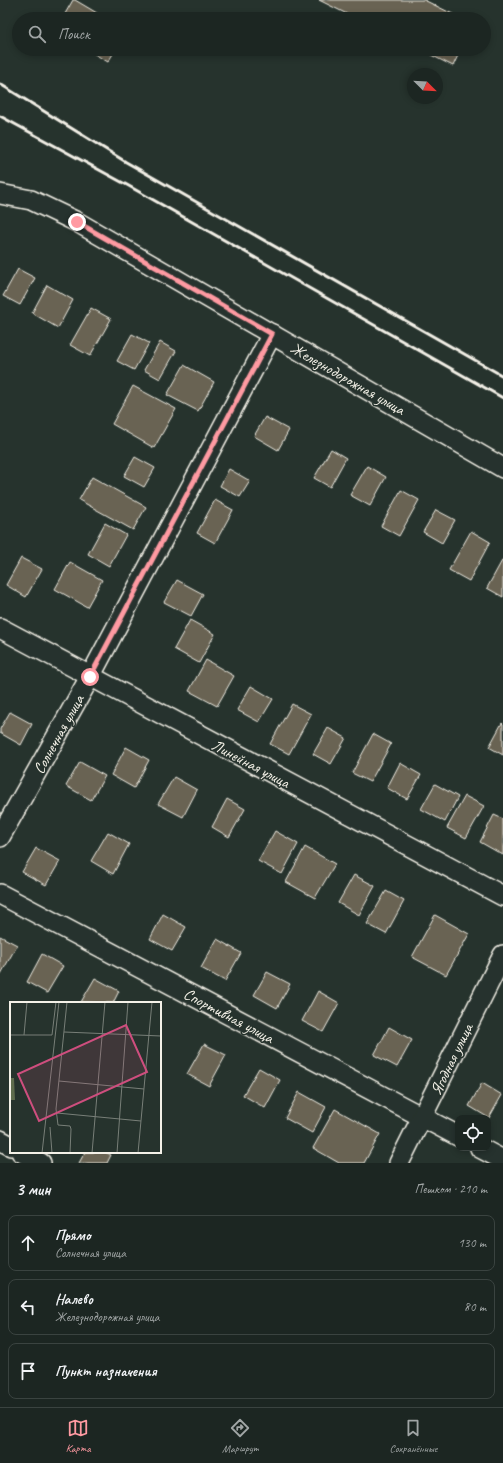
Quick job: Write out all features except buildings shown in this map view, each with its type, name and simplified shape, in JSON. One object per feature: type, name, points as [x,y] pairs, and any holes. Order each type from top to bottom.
[{"type":"street","name":"Железнодорожная улица","points":[[0,194],[31,200],[77,222],[503,468]]},
{"type":"street","name":"Солнечная улица","points":[[0,837],[90,677],[272,334]]},
{"type":"street","name":"Линейная улица","points":[[0,628],[503,896]]},
{"type":"street","name":"Спортивная улица","points":[[0,894],[455,1134]]},
{"type":"street","name":"Ягодная улица","points":[[399,1163],[503,955]]},
{"type":"street","points":[[0,1140],[10,1145]]},
{"type":"street","points":[[486,1151],[503,1160]]},
{"type":"street","points":[[24,1153],[41,1163]]},
{"type":"railway","points":[[0,84],[126,162],[503,376]]},
{"type":"railway","points":[[0,116],[127,185],[503,398]]},
{"type":"route","points":[[77,222],[272,334],[90,677]]}]
